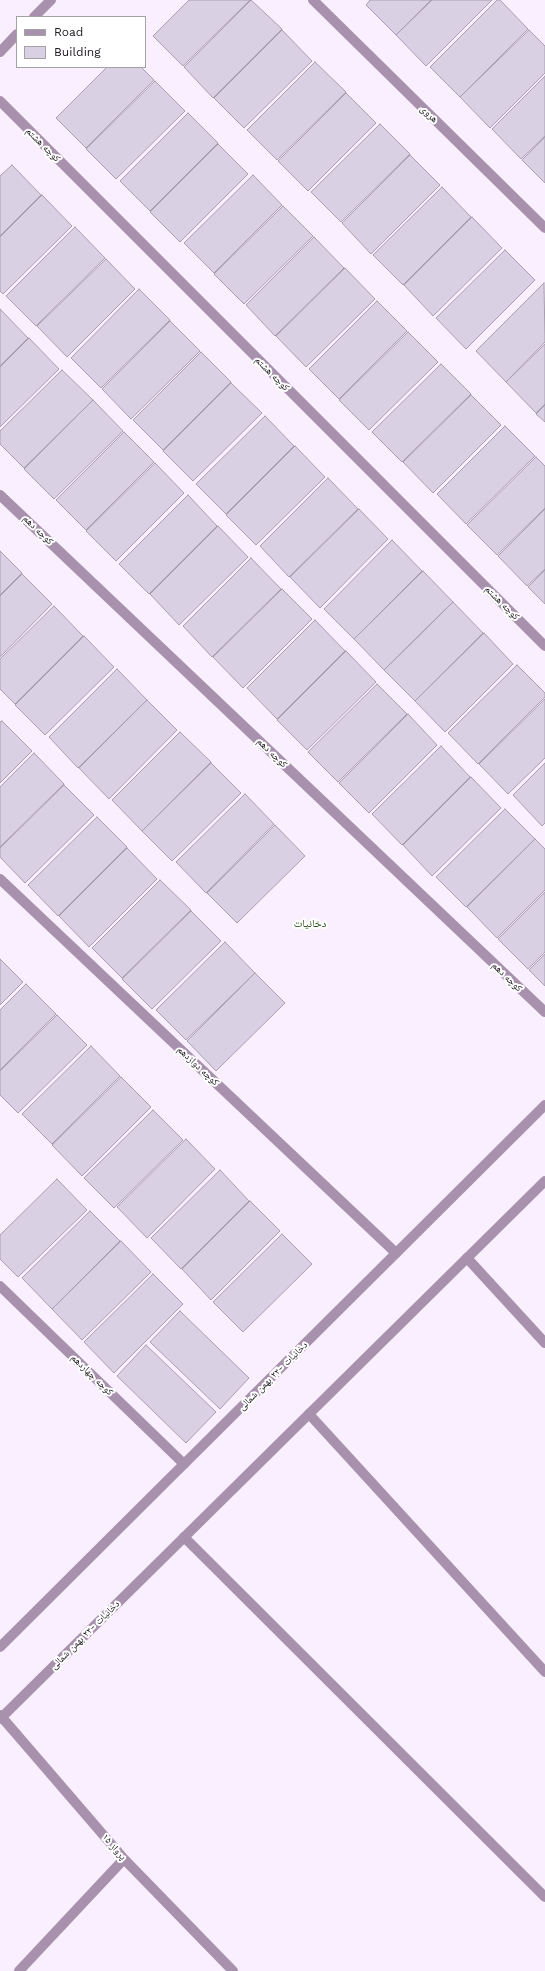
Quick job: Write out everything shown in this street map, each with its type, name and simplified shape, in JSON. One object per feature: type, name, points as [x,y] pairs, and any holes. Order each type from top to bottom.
[{"type":"street","points":[[35,16],[51,0]]},
{"type":"street","name":"هروی","points":[[313,0],[545,228]]},
{"type":"street","points":[[0,52],[16,35]]},
{"type":"street","name":"کوچه هشتم","points":[[0,101],[545,646]]},
{"type":"street","name":"کوچه دهم","points":[[0,495],[545,1012]]},
{"type":"street","name":"کوچه دوازدهم","points":[[0,879],[396,1253]]},
{"type":"street","name":"دخانیات -۲۲ بهمن شمالی","points":[[0,1647],[545,1105]]},
{"type":"street","name":"دخانیات -۲۲ بهمن شمالی","points":[[1,1717],[545,1181]]},
{"type":"street","points":[[468,1258],[545,1343]]},
{"type":"street","name":"کوچه چهاردهم","points":[[0,1286],[184,1464]]},
{"type":"street","points":[[308,1414],[545,1672]]},
{"type":"street","points":[[184,1537],[545,1897]]},
{"type":"street","name":"پرواز ۱۵","points":[[1,1717],[124,1859],[233,1971]]},
{"type":"street","points":[[19,1971],[124,1859]]},
{"type":"building","points":[[189,0],[250,0],[183,66],[153,36]]},
{"type":"building","points":[[251,0],[282,29],[213,98],[184,67]]},
{"type":"building","points":[[370,0],[431,0],[396,35],[366,5]]},
{"type":"building","points":[[432,0],[492,0],[426,66],[396,35]]},
{"type":"building","points":[[497,0],[500,0],[528,29],[460,97],[430,67]]},
{"type":"building","points":[[282,30],[312,61],[244,128],[214,98]]},
{"type":"building","points":[[529,30],[545,46],[545,73],[490,128],[460,97]]},
{"type":"building","points":[[315,62],[346,92],[277,160],[247,130]]},
{"type":"building","points":[[106,68],[142,68],[154,80],[86,148],[56,118]]},
{"type":"building","points":[[545,76],[545,136],[521,159],[492,129]]},
{"type":"building","points":[[155,81],[185,111],[116,179],[86,149]]},
{"type":"building","points":[[346,93],[376,123],[308,191],[278,161]]},
{"type":"building","points":[[188,113],[218,143],[150,211],[120,181]]},
{"type":"building","points":[[380,124],[410,154],[341,222],[311,192]]},
{"type":"building","points":[[545,137],[545,183],[522,160]]},
{"type":"building","points":[[218,144],[248,174],[180,242],[150,212]]},
{"type":"building","points":[[410,155],[440,185],[371,254],[342,223]]},
{"type":"building","points":[[12,165],[41,195],[0,236],[0,176]]},
{"type":"building","points":[[253,175],[282,205],[214,273],[184,243]]},
{"type":"building","points":[[442,187],[471,217],[403,285],[373,255]]},
{"type":"building","points":[[42,195],[72,226],[3,294],[0,291],[0,237]]},
{"type":"building","points":[[283,206],[313,236],[244,304],[214,274]]},
{"type":"building","points":[[472,217],[502,248],[433,316],[404,285]]},
{"type":"building","points":[[75,227],[105,258],[36,326],[6,296]]},
{"type":"building","points":[[314,237],[344,268],[275,336],[246,305]]},
{"type":"building","points":[[505,250],[535,280],[466,349],[436,318]]},
{"type":"building","points":[[106,259],[135,289],[67,357],[37,326]]},
{"type":"building","points":[[345,268],[375,299],[306,367],[276,336]]},
{"type":"building","points":[[544,283],[545,342],[506,382],[476,351]]},
{"type":"building","points":[[139,289],[170,320],[101,388],[71,358]]},
{"type":"building","points":[[377,301],[407,331],[339,399],[309,369]]},
{"type":"building","points":[[0,309],[28,338],[0,366]]},
{"type":"building","points":[[170,321],[200,351],[131,419],[102,389]]},
{"type":"building","points":[[408,332],[438,362],[369,430],[339,400]]},
{"type":"building","points":[[29,338],[59,369],[0,427],[0,367]]},
{"type":"building","points":[[545,344],[545,404],[536,413],[506,382]]},
{"type":"building","points":[[201,352],[231,382],[163,450],[133,420]]},
{"type":"building","points":[[441,364],[471,394],[402,462],[372,432]]},
{"type":"building","points":[[62,370],[93,400],[24,468],[0,444],[0,431]]},
{"type":"building","points":[[231,383],[262,413],[193,481],[163,451]]},
{"type":"building","points":[[471,395],[501,425],[433,493],[403,462]]},
{"type":"building","points":[[93,400],[123,431],[54,499],[24,469]]},
{"type":"building","points":[[545,405],[545,422],[536,414]]},
{"type":"building","points":[[265,416],[294,446],[226,514],[196,484]]},
{"type":"building","points":[[505,426],[535,456],[466,524],[437,494]]},
{"type":"building","points":[[124,432],[154,462],[86,530],[56,500]]},
{"type":"building","points":[[295,446],[325,477],[256,545],[226,515]]},
{"type":"building","points":[[536,457],[545,466],[545,508],[497,555],[467,525]]},
{"type":"building","points":[[155,463],[184,493],[116,561],[86,531]]},
{"type":"building","points":[[328,478],[358,509],[289,577],[260,546]]},
{"type":"building","points":[[188,495],[217,526],[149,594],[119,564]]},
{"type":"building","points":[[359,509],[388,539],[320,608],[290,577]]},
{"type":"building","points":[[545,509],[545,569],[527,586],[498,556]]},
{"type":"building","points":[[218,526],[248,557],[179,625],[150,594]]},
{"type":"building","points":[[392,540],[422,571],[354,639],[324,609]]},
{"type":"building","points":[[0,551],[22,573],[0,595]]},
{"type":"building","points":[[251,558],[281,589],[212,657],[183,626]]},
{"type":"building","points":[[545,570],[545,604],[528,587]]},
{"type":"building","points":[[423,571],[453,602],[384,670],[354,639]]},
{"type":"building","points":[[22,574],[52,604],[0,657],[0,596]]},
{"type":"building","points":[[282,589],[312,619],[243,688],[213,657]]},
{"type":"building","points":[[453,602],[483,633],[415,701],[384,670]]},
{"type":"building","points":[[54,606],[83,636],[15,704],[0,689],[0,659]]},
{"type":"building","points":[[315,620],[345,651],[277,719],[247,688]]},
{"type":"building","points":[[484,633],[513,664],[445,732],[415,701]]},
{"type":"building","points":[[84,636],[114,667],[45,735],[15,705]]},
{"type":"building","points":[[346,651],[376,682],[307,750],[277,720]]},
{"type":"building","points":[[517,665],[545,693],[545,697],[478,764],[448,733]]},
{"type":"building","points":[[117,669],[147,700],[78,768],[49,737]]},
{"type":"building","points":[[377,684],[407,714],[338,782],[308,752]]},
{"type":"building","points":[[545,699],[545,758],[508,794],[479,764]]},
{"type":"building","points":[[147,700],[177,730],[109,799],[79,768]]},
{"type":"building","points":[[408,714],[437,745],[369,813],[339,783]]},
{"type":"building","points":[[2,721],[32,751],[0,783],[0,722]]},
{"type":"building","points":[[180,732],[211,762],[142,831],[112,800]]},
{"type":"building","points":[[441,746],[470,777],[402,845],[372,814]]},
{"type":"building","points":[[34,753],[64,784],[0,847],[0,787]]},
{"type":"building","points":[[211,763],[241,793],[172,861],[142,831]]},
{"type":"building","points":[[545,763],[545,823],[542,826],[513,795]]},
{"type":"building","points":[[471,777],[501,808],[432,876],[403,845]]},
{"type":"building","points":[[64,785],[94,815],[25,883],[0,857],[0,848]]},
{"type":"building","points":[[245,794],[274,824],[206,893],[176,862]]},
{"type":"building","points":[[505,809],[535,839],[466,907],[436,877]]},
{"type":"building","points":[[97,817],[127,847],[58,916],[28,885]]},
{"type":"building","points":[[275,825],[305,856],[237,923],[207,893]]},
{"type":"building","points":[[535,839],[545,849],[545,890],[497,938],[467,907]]},
{"type":"building","points":[[127,848],[157,879],[89,947],[59,916]]},
{"type":"building","points":[[160,880],[191,910],[122,978],[92,948]]},
{"type":"building","points":[[545,892],[545,952],[528,969],[498,939]]},
{"type":"building","points":[[191,911],[221,941],[152,1009],[122,979]]},
{"type":"building","points":[[225,942],[255,973],[186,1040],[156,1010]]},
{"type":"building","points":[[545,954],[545,986],[529,970]]},
{"type":"building","points":[[0,959],[23,982],[0,1005]]},
{"type":"building","points":[[255,973],[285,1003],[216,1071],[187,1041]]},
{"type":"building","points":[[26,984],[56,1014],[0,1070],[0,1010]]},
{"type":"building","points":[[57,1015],[87,1045],[18,1113],[0,1095],[0,1071]]},
{"type":"building","points":[[91,1046],[120,1076],[52,1144],[22,1114]]},
{"type":"building","points":[[121,1077],[151,1107],[82,1176],[52,1145]]},
{"type":"building","points":[[153,1110],[183,1140],[114,1208],[84,1178]]},
{"type":"building","points":[[186,1139],[215,1169],[147,1238],[117,1207]]},
{"type":"building","points":[[220,1170],[249,1201],[181,1269],[151,1238]]},
{"type":"building","points":[[57,1179],[87,1210],[18,1277],[0,1259],[0,1235]]},
{"type":"building","points":[[250,1201],[280,1231],[211,1300],[182,1269]]},
{"type":"building","points":[[90,1211],[120,1241],[52,1309],[22,1278]]},
{"type":"building","points":[[282,1234],[312,1264],[243,1332],[213,1302]]},
{"type":"building","points":[[121,1241],[151,1272],[82,1340],[52,1309]]},
{"type":"building","points":[[153,1274],[183,1304],[114,1373],[84,1342]]},
{"type":"building","points":[[180,1311],[249,1378],[220,1409],[150,1342]]},
{"type":"building","points":[[146,1345],[216,1412],[186,1443],[117,1376]]},
{"type":"district","name":"دخانیات","points":[[310,924]]}]
